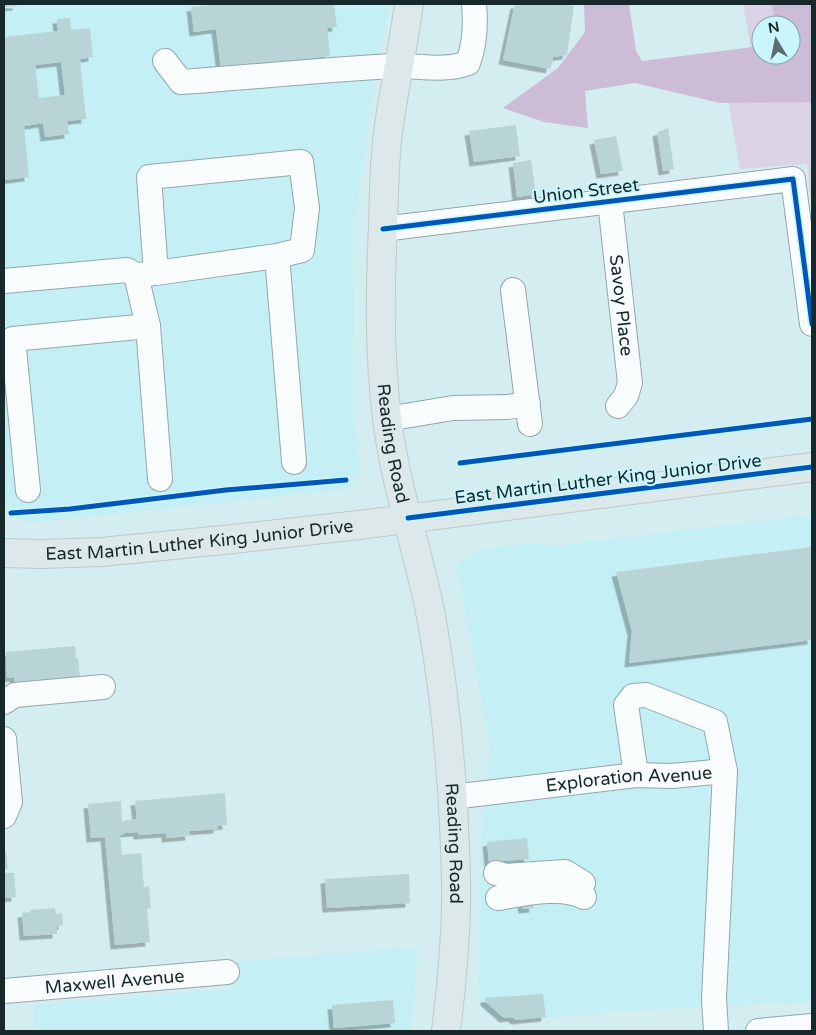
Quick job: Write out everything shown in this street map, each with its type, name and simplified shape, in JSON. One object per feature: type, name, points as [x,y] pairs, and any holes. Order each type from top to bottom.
[{"type":"main road","name":"Reading Road","points":[[409,4],[388,134],[380,314],[381,354],[387,419],[396,474],[431,615],[442,687],[452,797],[456,888],[454,941],[446,1031]]},
{"type":"main road","name":"East Martin Luther King Junior Drive","points":[[4,553],[102,552],[349,526],[812,467]]},
{"type":"street","points":[[165,61],[181,82],[399,66],[456,68],[468,63],[472,53],[476,22],[474,4]]},
{"type":"street","points":[[4,281],[127,270],[146,274],[277,256],[302,250],[307,208],[301,162],[149,178],[146,274],[148,326],[160,479]]},
{"type":"street","name":"Union Street","points":[[383,229],[794,179],[812,324]]},
{"type":"street","name":"Savoy Place","points":[[610,202],[630,384],[626,396],[618,406]]},
{"type":"street","points":[[277,256],[294,462]]},
{"type":"street","points":[[4,295],[130,283],[146,274]]},
{"type":"street","points":[[387,419],[453,408],[507,407],[529,414],[513,290]]},
{"type":"street","points":[[28,490],[13,340],[148,326]]},
{"type":"street","points":[[4,702],[15,695],[103,687]]},
{"type":"street","points":[[636,775],[626,705],[633,696],[646,696],[715,722],[725,772]]},
{"type":"street","points":[[4,739],[10,802],[4,816]]},
{"type":"street","name":"Exploration Avenue","points":[[452,797],[636,775],[672,776],[725,772],[714,998],[716,1031]]},
{"type":"street","points":[[496,873],[506,876],[565,872],[583,890],[575,893],[563,891],[498,898]]},
{"type":"street","name":"Maxwell Avenue","points":[[4,991],[227,972]]},
{"type":"street","points":[[758,1031],[812,1026]]},
{"type":"shaded area","points":[[4,4],[390,4],[374,85],[354,227],[353,409],[361,473],[347,489],[28,523],[4,511]]},
{"type":"shaded area","points":[[584,4],[629,4],[636,51],[642,61],[751,47],[751,65],[801,65],[801,15],[774,15],[772,4],[812,4],[812,104],[811,102],[720,103],[635,83],[585,91],[588,128],[544,122],[503,108],[558,68],[585,32]]},
{"type":"shaded area","points":[[743,4],[812,4],[812,213],[807,164],[740,169],[720,52],[751,49]]},
{"type":"shaded area","points":[[812,515],[812,1002],[625,1011],[508,1022],[483,1011],[478,1000],[482,812],[490,746],[457,567],[467,558],[483,549],[535,543],[556,546]]},
{"type":"shaded area","points":[[419,947],[410,1031],[34,1031],[33,1005],[229,989],[231,962]]},
{"type":"building","points":[[4,4],[17,4],[17,6],[4,7]]},
{"type":"building","points":[[224,4],[334,4],[337,27],[327,28],[330,56],[221,69],[216,29],[194,32],[191,7]]},
{"type":"building","points":[[515,4],[561,4],[574,6],[567,55],[553,57],[550,69],[503,60]]},
{"type":"building","points":[[70,18],[71,30],[90,28],[93,57],[80,59],[86,119],[67,121],[69,134],[45,137],[43,123],[24,126],[29,177],[5,180],[4,37],[58,31],[57,19]],"holes":[[[61,62],[65,95],[39,98],[35,65]]]},
{"type":"building","points":[[516,125],[520,156],[474,162],[469,131]]},
{"type":"building","points":[[668,128],[674,169],[663,171],[657,132]]},
{"type":"building","points":[[616,136],[623,171],[601,174],[594,140]]},
{"type":"building","points":[[531,160],[536,194],[517,197],[513,163]]},
{"type":"building","points":[[812,547],[812,640],[629,663],[632,631],[616,572]]},
{"type":"building","points":[[75,646],[80,677],[14,685],[14,677],[7,678],[6,652]]},
{"type":"building","points":[[225,793],[227,825],[218,826],[218,829],[189,831],[190,836],[166,838],[166,833],[138,835],[138,832],[120,835],[122,855],[141,853],[144,887],[149,886],[151,908],[147,909],[150,942],[115,945],[105,837],[91,838],[88,804],[121,801],[122,821],[137,819],[135,801]]},
{"type":"building","points":[[527,838],[529,859],[489,862],[487,842]]},
{"type":"building","points":[[4,852],[6,852],[8,869],[4,869]]},
{"type":"building","points":[[4,873],[14,873],[16,897],[4,898]]},
{"type":"building","points":[[409,874],[410,903],[327,908],[325,879]]},
{"type":"building","points":[[533,902],[534,908],[523,909],[522,903]]},
{"type":"building","points":[[55,908],[56,914],[62,913],[63,925],[57,926],[57,934],[24,936],[22,913],[30,912],[30,910]]},
{"type":"building","points":[[543,994],[546,1017],[516,1020],[512,1017],[504,1018],[485,1001],[485,998]]},
{"type":"building","points":[[393,1000],[395,1023],[334,1028],[332,1005]]},
{"type":"cycle path","points":[[383,229],[793,179],[812,324]]},
{"type":"cycle path","points":[[460,463],[812,419]]},
{"type":"cycle path","points":[[408,518],[812,467]]},
{"type":"cycle path","points":[[11,513],[70,509],[226,490],[346,480]]}]
